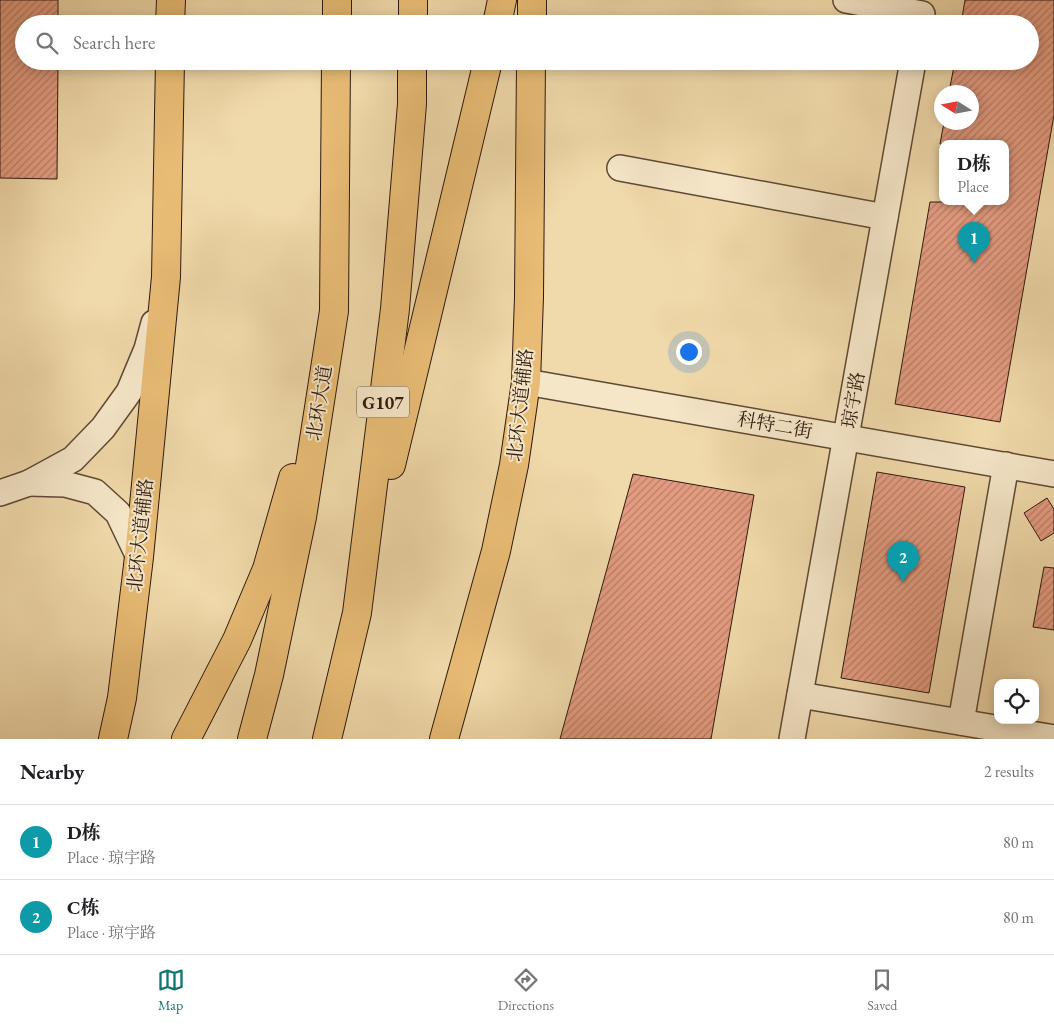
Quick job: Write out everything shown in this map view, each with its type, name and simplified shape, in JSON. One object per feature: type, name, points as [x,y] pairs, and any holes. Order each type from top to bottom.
[{"type":"main road","points":[[170,15],[171,0]]},
{"type":"main road","points":[[337,0],[337,15]]},
{"type":"main road","points":[[413,0],[413,15]]},
{"type":"main road","points":[[498,15],[502,0]]},
{"type":"main road","points":[[532,0],[532,15]]},
{"type":"main road","name":"北环大道辅路","points":[[113,739],[122,698],[166,277],[170,70]]},
{"type":"main road","name":"北环大道","points":[[252,739],[269,675],[302,517],[334,312],[336,70]]},
{"type":"main road","name":"G107","points":[[327,739],[357,613],[395,309],[412,104],[412,70]]},
{"type":"main road","points":[[357,613],[486,70]]},
{"type":"main road","name":"北环大道辅路","points":[[444,739],[496,551],[514,465],[526,382],[532,70]]},
{"type":"main road","points":[[186,739],[237,640],[267,569],[290,489],[334,312]]},
{"type":"street","points":[[846,0],[922,12]]},
{"type":"street","name":"琼宇路","points":[[792,739],[911,70]]},
{"type":"street","points":[[620,168],[885,217]]},
{"type":"street","points":[[0,494],[29,483],[73,459],[103,428],[129,392],[147,348],[166,277]]},
{"type":"street","name":"科特二街","points":[[526,382],[1054,474]]},
{"type":"street","points":[[961,722],[1006,465]]},
{"type":"street","points":[[29,483],[65,484],[95,492],[118,513],[138,557]]},
{"type":"street","points":[[800,695],[1054,738]]},
{"type":"building","points":[[0,0],[58,0],[58,15],[15,15],[15,70],[58,70],[57,179],[0,178]]},
{"type":"building","points":[[965,0],[1054,0],[1054,115],[1000,422],[895,404],[930,202],[939,202],[939,205],[1009,205],[1009,140],[941,140],[943,130],[979,130],[979,85],[950,85],[953,70],[1039,70],[1039,15],[962,15]]},
{"type":"building","points":[[877,472],[965,487],[929,693],[841,678]]},
{"type":"building","points":[[633,474],[754,495],[711,739],[560,739]]},
{"type":"building","points":[[1047,498],[1054,509],[1054,533],[1041,541],[1024,513]]},
{"type":"building","points":[[1044,567],[1054,568],[1054,630],[1033,627]]},
{"type":"place","name":"D栋","points":[[974,263]]},
{"type":"place","name":"C栋","points":[[903,582]]}]
